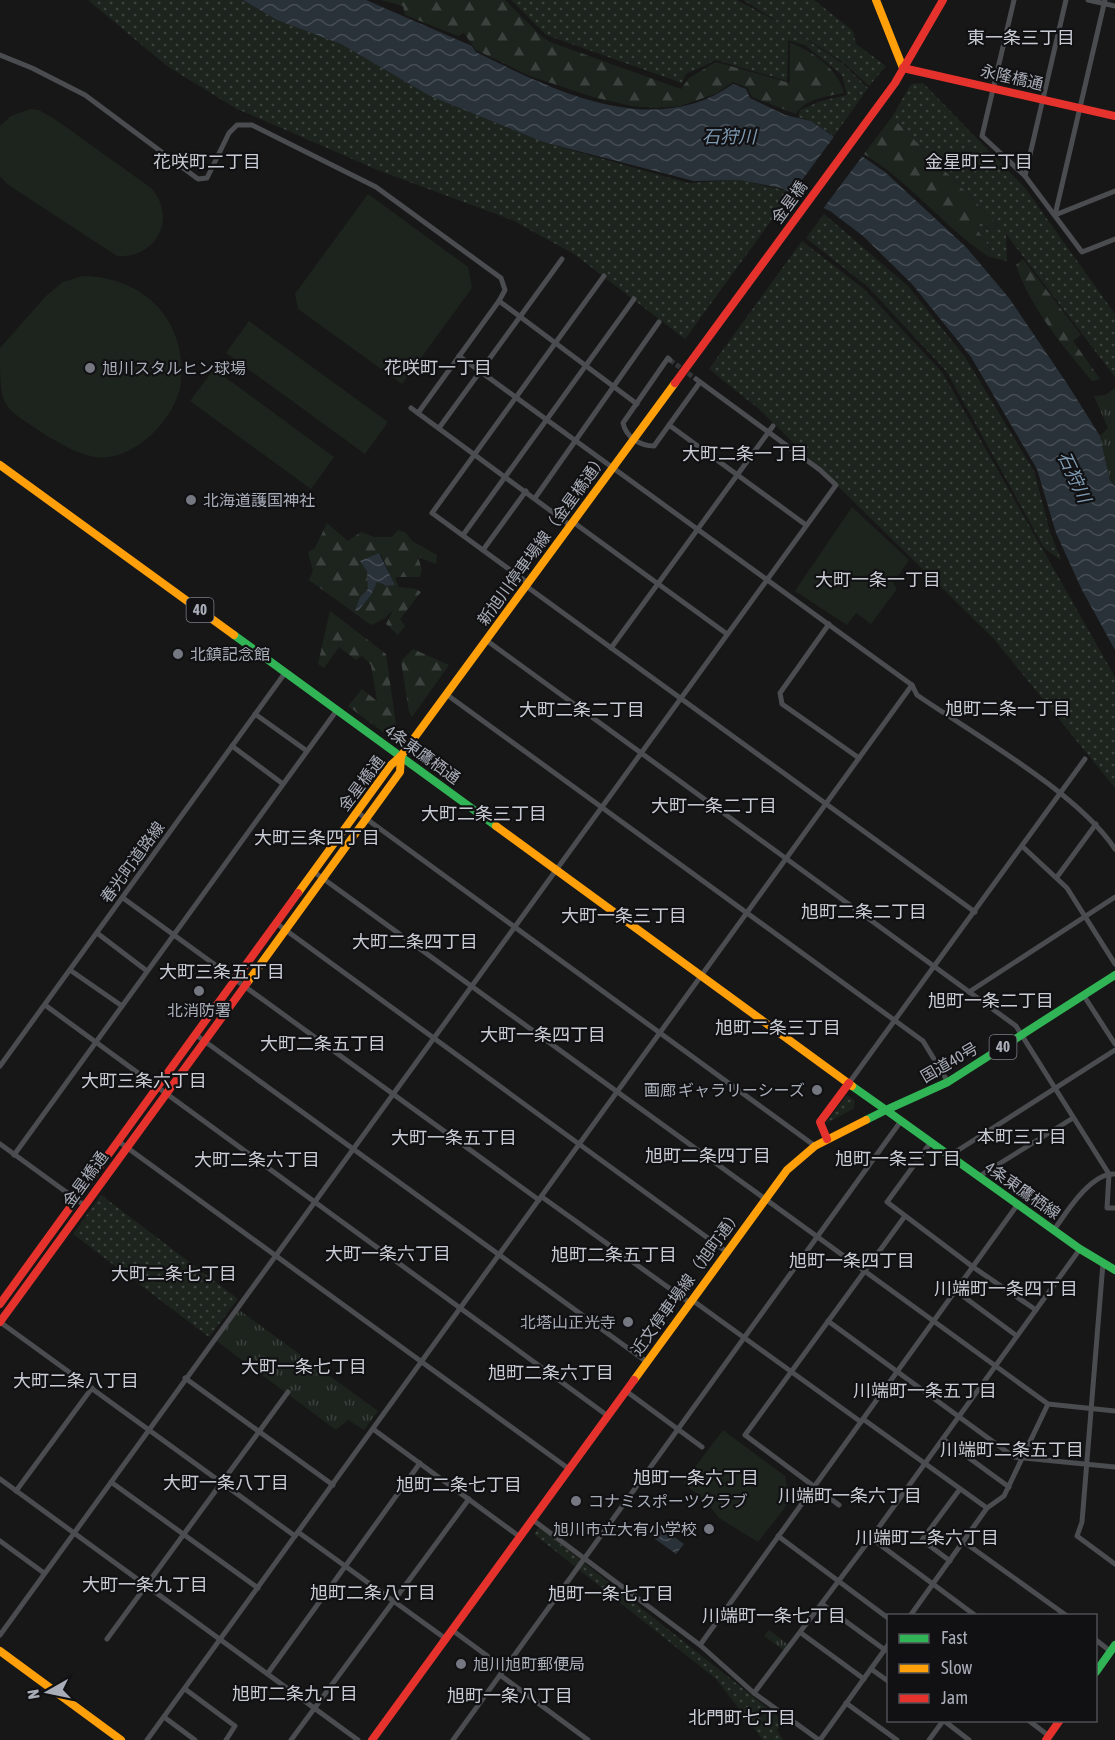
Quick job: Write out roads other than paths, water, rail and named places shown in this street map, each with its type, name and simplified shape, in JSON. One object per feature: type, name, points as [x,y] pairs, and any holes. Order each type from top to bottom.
[{"type":"main road","points":[[876,0],[903,68]]},
{"type":"main road","points":[[903,68],[942,0]]},
{"type":"main road","name":"金星橋","points":[[707,339],[895,83],[903,68]]},
{"type":"main road","name":"永隆橋通","points":[[903,68],[1115,116]]},
{"type":"main road","name":"新旭川停車場線（金星橋通）","points":[[401,756],[707,339]]},
{"type":"main road","name":"4条東鷹栖通","points":[[0,465],[886,1110]]},
{"type":"main road","name":"金星橋通","points":[[0,1304],[196,1035],[284,929],[357,812],[391,765],[401,756]]},
{"type":"main road","name":"金星橋通","points":[[0,1322],[204,1041],[276,923],[366,819],[400,772],[401,756]]},
{"type":"main road","name":"国道40号","points":[[886,1110],[948,1083],[1115,975]]},
{"type":"main road","points":[[827,1139],[820,1122],[849,1083]]},
{"type":"main road","name":"近文停車場線（旭町通）","points":[[372,1740],[787,1170],[815,1146],[886,1110]]},
{"type":"main road","name":"4条東鷹栖線","points":[[886,1110],[1080,1249],[1115,1270]]},
{"type":"main road","points":[[1097,1669],[1113,1648]]},
{"type":"main road","points":[[0,1651],[121,1740]]},
{"type":"main road","points":[[1047,1739],[1059,1722]]},
{"type":"street","points":[[1014,0],[982,136],[1025,176],[1082,252],[1115,238]]},
{"type":"street","points":[[1025,176],[1041,99],[1066,0]]},
{"type":"street","points":[[1088,0],[1115,6]]},
{"type":"street","points":[[1055,214],[1104,2]]},
{"type":"street","points":[[0,56],[32,68],[85,95],[198,179],[207,178],[230,133],[237,125],[252,125],[375,187],[501,278],[505,290],[499,301],[418,413]]},
{"type":"street","points":[[1055,214],[1115,190]]},
{"type":"street","points":[[439,428],[562,260]]},
{"type":"street","points":[[604,276],[432,513],[611,648],[975,912]]},
{"type":"street","points":[[463,535],[634,299]]},
{"type":"street","points":[[499,301],[638,404]]},
{"type":"street","points":[[535,498],[659,322]]},
{"type":"street","points":[[459,356],[912,685],[917,695],[1060,796],[1096,824],[1115,849]]},
{"type":"street","points":[[0,1635],[836,485],[820,470],[698,381],[654,446],[646,446],[633,440],[623,423],[668,358],[670,360]]},
{"type":"street","points":[[411,408],[727,634]]},
{"type":"street","points":[[669,425],[806,525]]},
{"type":"street","points":[[611,648],[773,426]]},
{"type":"street","points":[[483,550],[526,491]]},
{"type":"street","points":[[829,624],[780,693],[779,698],[782,704],[860,758]]},
{"type":"street","points":[[486,640],[1016,1026],[1073,1118],[1112,1174],[1107,1208],[1115,1208]]},
{"type":"street","name":"春光町道路線","points":[[0,1066],[286,672]]},
{"type":"street","points":[[147,1740],[702,975],[788,860],[912,685]]},
{"type":"street","points":[[446,694],[923,1041],[948,1083]]},
{"type":"street","points":[[15,1155],[338,709]]},
{"type":"street","points":[[255,714],[307,751]]},
{"type":"street","points":[[232,746],[284,784]]},
{"type":"street","points":[[849,1083],[1085,759]]},
{"type":"street","points":[[357,812],[815,1146]]},
{"type":"street","points":[[1057,877],[1096,824]]},
{"type":"street","points":[[1023,847],[1057,877],[1115,964]]},
{"type":"street","points":[[318,875],[1047,1404],[1115,1411]]},
{"type":"street","points":[[969,992],[1115,897]]},
{"type":"street","points":[[123,898],[541,1198],[746,1338],[987,1508]]},
{"type":"street","points":[[276,923],[727,1252]]},
{"type":"street","points":[[97,933],[147,971]]},
{"type":"street","points":[[70,970],[122,1006]]},
{"type":"street","points":[[1084,996],[1115,1044]]},
{"type":"street","points":[[45,1005],[608,1416]]},
{"type":"street","points":[[196,1035],[647,1362]]},
{"type":"street","points":[[950,1156],[1115,1050]]},
{"type":"street","points":[[978,1177],[1073,1118]]},
{"type":"street","points":[[453,1740],[819,1238],[901,1121]]},
{"type":"street","points":[[118,1141],[569,1469]]},
{"type":"street","points":[[931,1142],[887,1202],[973,1268],[1036,1310]]},
{"type":"street","points":[[0,1144],[84,1205]]},
{"type":"street","points":[[1054,1230],[1081,1192],[1112,1174]]},
{"type":"street","points":[[700,1645],[1018,1204]]},
{"type":"street","points":[[839,1505],[745,1435],[905,1216]]},
{"type":"street","points":[[754,1693],[839,1582],[1080,1249]]},
{"type":"street","points":[[1102,1263],[1082,1522],[1077,1536],[1115,1564]]},
{"type":"street","points":[[956,1291],[1017,1336]]},
{"type":"street","points":[[828,1321],[1014,1457],[1115,1467]]},
{"type":"street","points":[[0,1322],[221,1483],[346,1566],[446,1639]]},
{"type":"street","points":[[185,1378],[333,1485]]},
{"type":"street","points":[[16,1491],[92,1388]]},
{"type":"street","points":[[626,1391],[702,1447]]},
{"type":"street","points":[[107,1639],[288,1392]]},
{"type":"street","points":[[911,1614],[987,1508],[1004,1496],[1047,1404]]},
{"type":"street","points":[[373,1429],[520,1537]]},
{"type":"street","points":[[943,1439],[1009,1487]]},
{"type":"street","points":[[268,1673],[420,1463]]},
{"type":"street","points":[[0,1479],[358,1740]]},
{"type":"street","points":[[111,1482],[258,1588]]},
{"type":"street","points":[[950,1561],[922,1540],[960,1489]]},
{"type":"street","points":[[291,1740],[469,1498]]},
{"type":"street","points":[[533,1520],[700,1645],[754,1693],[820,1740],[887,1648],[822,1604]]},
{"type":"street","points":[[778,1536],[887,1617]]},
{"type":"street","points":[[871,1538],[973,1614]]},
{"type":"street","points":[[0,1541],[44,1573]]},
{"type":"street","points":[[964,1542],[1064,1614]]},
{"type":"street","points":[[452,1630],[505,1669]]},
{"type":"street","points":[[801,1633],[864,1679]]},
{"type":"street","points":[[1097,1641],[1113,1648]]},
{"type":"street","points":[[872,1669],[887,1680]]},
{"type":"street","points":[[500,1676],[588,1740]]},
{"type":"street","points":[[184,1689],[235,1726],[226,1740]]},
{"type":"street","points":[[846,1703],[897,1740]]},
{"type":"street","points":[[164,1717],[195,1740]]},
{"type":"street","points":[[929,1740],[942,1722]]},
{"type":"street","points":[[944,1722],[969,1740]]},
{"type":"street","points":[[1030,1722],[1047,1739]]},
{"type":"water","name":"石狩川","points":[[243,0],[366,0],[472,46],[476,52],[537,81],[603,104],[637,109],[670,108],[702,101],[733,84],[746,89],[750,98],[785,115],[811,121],[885,172],[966,247],[1009,298],[1100,436],[1110,481],[1115,486],[1115,650],[1082,590],[1056,533],[1037,469],[971,357],[912,284],[863,236],[830,211],[781,188],[740,180],[694,181],[543,142],[430,96],[341,44],[277,20]]},
{"type":"water","points":[[379,553],[395,585],[387,586],[377,582],[371,595],[358,611],[355,610],[360,597],[368,589],[367,571],[360,561]]},
{"type":"water","points":[[659,1526],[684,1544],[676,1554],[651,1536]]},
{"type":"tunnel","points":[[670,360],[696,379]]},
{"type":"place","name":"旭川スタルヒン球場","points":[[90,368]]},
{"type":"place","name":"北海道護国神社","points":[[191,500]]},
{"type":"place","name":"北鎮記念館","points":[[178,654]]},
{"type":"place","name":"北消防署","points":[[199,991]]},
{"type":"place","name":"画廊 ギャラリーシーズ","points":[[817,1090]]},
{"type":"place","name":"北塔山正光寺","points":[[628,1322]]},
{"type":"place","name":"コナミスポーツクラブ","points":[[576,1501]]},
{"type":"place","name":"旭川市立大有小学校","points":[[709,1529]]},
{"type":"place","name":"旭川旭町郵便局","points":[[461,1664]]},
{"type":"district","name":"東一条三丁目","points":[[1021,38]]},
{"type":"district","name":"花咲町二丁目","points":[[207,162]]},
{"type":"district","name":"金星町三丁目","points":[[979,162]]},
{"type":"district","name":"花咲町一丁目","points":[[438,368]]},
{"type":"district","name":"大町二条一丁目","points":[[745,454]]},
{"type":"district","name":"大町一条一丁目","points":[[878,580]]},
{"type":"district","name":"旭町二条一丁目","points":[[1008,709]]},
{"type":"district","name":"大町二条二丁目","points":[[582,710]]},
{"type":"district","name":"大町一条二丁目","points":[[714,806]]},
{"type":"district","name":"大町二条三丁目","points":[[484,814]]},
{"type":"district","name":"大町三条四丁目","points":[[317,838]]},
{"type":"district","name":"旭町二条二丁目","points":[[864,912]]},
{"type":"district","name":"大町一条三丁目","points":[[624,916]]},
{"type":"district","name":"大町二条四丁目","points":[[415,942]]},
{"type":"district","name":"大町三条五丁目","points":[[222,972]]},
{"type":"district","name":"旭町一条二丁目","points":[[991,1001]]},
{"type":"district","name":"旭町二条三丁目","points":[[778,1028]]},
{"type":"district","name":"大町一条四丁目","points":[[543,1035]]},
{"type":"district","name":"大町二条五丁目","points":[[323,1044]]},
{"type":"district","name":"大町三条六丁目","points":[[144,1081]]},
{"type":"district","name":"本町三丁目","points":[[1022,1137]]},
{"type":"district","name":"大町一条五丁目","points":[[454,1138]]},
{"type":"district","name":"旭町二条四丁目","points":[[708,1156]]},
{"type":"district","name":"旭町一条三丁目","points":[[898,1159]]},
{"type":"district","name":"大町二条六丁目","points":[[257,1160]]},
{"type":"district","name":"大町一条六丁目","points":[[388,1254]]},
{"type":"district","name":"旭町二条五丁目","points":[[614,1255]]},
{"type":"district","name":"旭町一条四丁目","points":[[852,1261]]},
{"type":"district","name":"大町二条七丁目","points":[[174,1274]]},
{"type":"district","name":"川端町一条四丁目","points":[[1006,1289]]},
{"type":"district","name":"大町一条七丁目","points":[[304,1367]]},
{"type":"district","name":"旭町二条六丁目","points":[[551,1373]]},
{"type":"district","name":"大町二条八丁目","points":[[76,1381]]},
{"type":"district","name":"川端町一条五丁目","points":[[925,1391]]},
{"type":"district","name":"川端町二条五丁目","points":[[1012,1450]]},
{"type":"district","name":"旭町一条六丁目","points":[[696,1478]]},
{"type":"district","name":"大町一条八丁目","points":[[226,1483]]},
{"type":"district","name":"旭町二条七丁目","points":[[459,1485]]},
{"type":"district","name":"川端町一条六丁目","points":[[850,1496]]},
{"type":"district","name":"川端町二条六丁目","points":[[927,1538]]},
{"type":"district","name":"大町一条九丁目","points":[[145,1585]]},
{"type":"district","name":"旭町二条八丁目","points":[[373,1593]]},
{"type":"district","name":"旭町一条七丁目","points":[[611,1594]]},
{"type":"district","name":"川端町一条七丁目","points":[[774,1616]]},
{"type":"district","name":"旭町二条九丁目","points":[[295,1694]]},
{"type":"district","name":"旭町一条八丁目","points":[[510,1696]]},
{"type":"district","name":"北門町七丁目","points":[[742,1718]]}]
